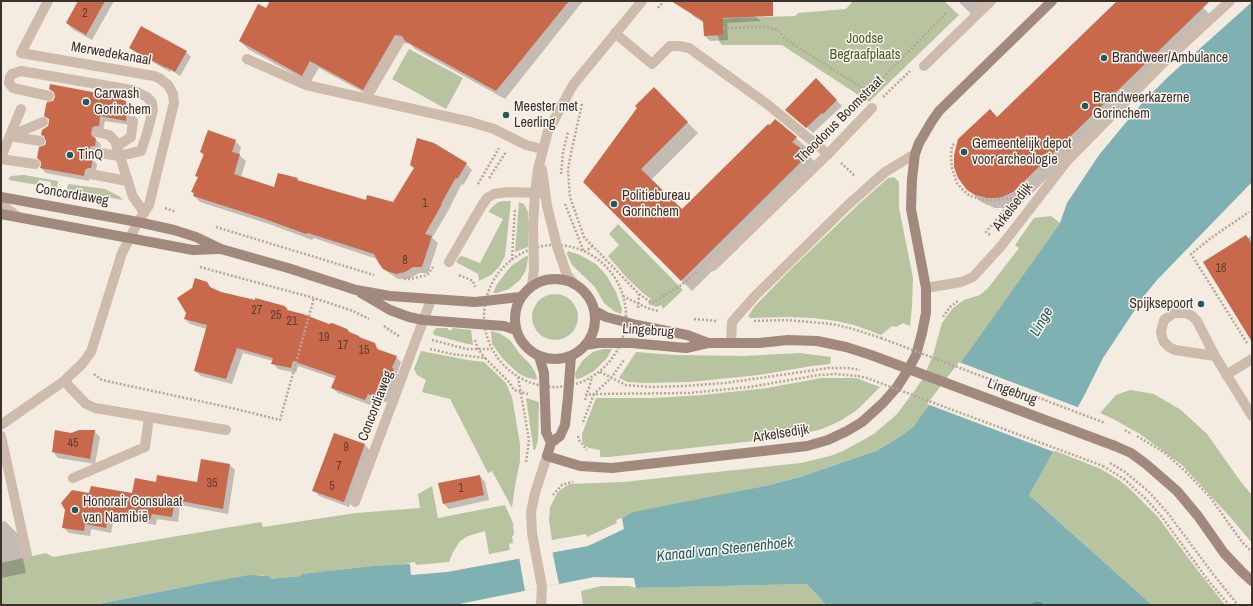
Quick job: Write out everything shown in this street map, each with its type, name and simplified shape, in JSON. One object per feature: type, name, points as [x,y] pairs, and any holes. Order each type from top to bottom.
[{"type":"main road","name":"Arkelsedijk","points":[[547,456],[580,466],[620,468],[807,446],[828,440],[862,422],[883,403],[897,387],[916,355],[922,333],[926,313],[926,288],[911,209],[915,154],[919,144],[939,111],[1052,1]]},
{"type":"main road","name":"Concordiaweg","points":[[1,197],[174,230],[196,237],[221,249],[288,268],[356,290],[390,296],[475,302],[520,297]]},
{"type":"main road","name":"Concordiaweg","points":[[1,214],[193,250],[221,249]]},
{"type":"main road","points":[[556,278],[573,282],[585,291],[593,304],[595,311],[595,325],[593,332],[586,345],[571,356],[551,359],[539,356],[524,346],[516,330],[515,310],[520,297],[532,285],[543,280],[556,278]]},
{"type":"main road","name":"Concordiaweg","points":[[356,290],[390,310],[409,317],[423,320],[491,324],[516,330]]},
{"type":"main road","name":"Lingebrug","points":[[595,311],[606,317],[687,335],[708,343]]},
{"type":"main road","name":"Lingebrug","points":[[586,345],[598,343],[631,343],[686,348],[708,343],[759,343],[788,340],[817,341],[846,347],[871,355],[1131,453],[1172,486],[1198,516],[1224,553],[1240,571],[1252,581]]},
{"type":"main road","points":[[539,356],[544,373],[546,432],[551,443]]},
{"type":"main road","points":[[547,456],[551,443],[560,436],[565,425],[571,356]]},
{"type":"street","name":"Merwedekanaal","points":[[48,1],[21,53],[147,74],[164,81],[173,94],[174,103],[148,205],[144,212]]},
{"type":"street","points":[[573,282],[567,275],[557,246],[547,206],[540,193],[538,169],[542,149],[548,131],[573,85],[642,1]]},
{"type":"street","points":[[924,66],[990,1]]},
{"type":"street","name":"Arkelsedijk","points":[[926,288],[961,282],[973,276],[1002,245],[1067,161],[1166,60],[1230,1]]},
{"type":"street","points":[[615,33],[652,64],[670,46],[689,48],[767,104],[832,156]]},
{"type":"street","points":[[366,98],[399,42]]},
{"type":"street","points":[[247,59],[306,85],[471,122],[494,129],[526,145],[542,149]]},
{"type":"street","points":[[49,96],[13,88],[10,83],[10,77],[12,74],[21,71],[132,90],[147,97],[152,103],[153,110],[141,151],[94,152]]},
{"type":"street","name":"Theodorus Boomstraat","points":[[708,266],[832,156],[872,108]]},
{"type":"street","points":[[21,109],[1,158],[36,164]]},
{"type":"street","points":[[118,151],[131,137],[133,121]]},
{"type":"street","points":[[10,136],[43,122]]},
{"type":"street","points":[[1,425],[64,381],[82,364],[91,352],[122,253],[129,237],[144,212],[134,200],[115,141],[109,135],[97,132]]},
{"type":"street","points":[[10,136],[40,141]]},
{"type":"street","points":[[532,285],[534,269],[534,225],[540,193],[542,149]]},
{"type":"street","points":[[731,343],[732,322],[755,296],[849,204],[885,172],[915,154]]},
{"type":"street","points":[[90,174],[127,181]]},
{"type":"street","points":[[449,262],[480,207],[487,198],[494,194],[507,192],[540,193]]},
{"type":"street","points":[[1,204],[18,217]]},
{"type":"street","name":"Concordiaweg","points":[[355,502],[431,300]]},
{"type":"street","points":[[1215,356],[1175,350],[1169,347],[1164,342],[1161,331],[1164,320],[1174,313],[1186,313],[1197,321],[1215,356],[1252,416]]},
{"type":"street","points":[[1226,375],[1252,359]]},
{"type":"street","points":[[64,381],[86,404],[95,408],[226,430]]},
{"type":"street","points":[[73,478],[145,447],[149,417]]},
{"type":"street","points":[[1,436],[5,477],[27,555]]},
{"type":"street","points":[[542,602],[542,587],[532,533],[531,512],[535,493],[547,456]]},
{"type":"path","points":[[654,13],[664,1]]},
{"type":"path","points":[[723,28],[766,27],[778,30],[785,39],[868,90],[873,88],[947,12]]},
{"type":"path","name":"Theodorus Boomstraat","points":[[872,108],[914,67],[924,66]]},
{"type":"path","points":[[584,97],[568,170],[570,197],[584,237],[639,294],[652,303],[680,286],[708,266]]},
{"type":"path","points":[[561,176],[563,152],[568,129]]},
{"type":"path","points":[[487,198],[486,188],[488,179],[514,139]]},
{"type":"path","points":[[954,144],[952,146],[951,156],[952,168],[957,182],[962,189],[970,196],[984,200],[1006,198],[1014,199]]},
{"type":"path","points":[[563,152],[571,153]]},
{"type":"path","points":[[832,156],[855,177]]},
{"type":"path","points":[[1002,245],[986,232],[1027,184]]},
{"type":"path","points":[[564,199],[584,252],[592,247]]},
{"type":"path","points":[[1248,344],[1191,254],[1211,238],[1249,212]]},
{"type":"path","points":[[198,267],[314,298],[374,321]]},
{"type":"path","points":[[637,325],[639,294]]},
{"type":"path","points":[[82,364],[102,380],[280,420],[314,298]]},
{"type":"path","points":[[942,320],[950,307],[963,298]]},
{"type":"path","points":[[381,324],[402,339],[467,349],[492,349],[501,362],[518,377],[529,440],[525,465]]},
{"type":"path","points":[[881,338],[1110,424]]},
{"type":"path","points":[[416,340],[452,354],[485,358],[509,382],[514,390],[546,397]]},
{"type":"path","points":[[582,423],[594,394],[611,378],[623,362],[631,343]]},
{"type":"path","points":[[929,357],[931,352]]},
{"type":"path","points":[[600,372],[626,385],[651,387],[725,383],[829,368],[848,368],[862,371]]},
{"type":"path","points":[[568,397],[587,394],[689,393],[750,387],[819,375],[836,374],[867,378],[1103,466],[1124,480],[1143,496],[1157,511],[1207,579],[1230,605]]},
{"type":"path","points":[[587,394],[592,377]]},
{"type":"path","points":[[906,400],[913,389]]},
{"type":"path","points":[[580,430],[578,436],[582,446],[586,450],[598,453],[596,468]]},
{"type":"path","points":[[1106,461],[1125,472],[1148,491],[1167,512],[1238,605]]},
{"type":"path","points":[[552,498],[555,492],[562,485],[577,482]]},
{"type":"green space","name":"Joodse Begraafplaats","points":[[853,1],[944,1],[959,15],[869,102],[782,45],[722,45],[719,41],[718,35],[723,35],[723,19],[795,16],[798,13],[846,9]]},
{"type":"green space","points":[[409,49],[463,78],[446,109],[392,79]]},
{"type":"green space","points":[[24,175],[58,181],[57,188],[51,187],[51,182],[39,180],[38,185],[9,180],[11,176]]},
{"type":"green space","points":[[894,177],[899,182],[899,208],[913,278],[910,326],[903,323],[896,327],[892,326],[881,335],[854,325],[836,321],[814,318],[787,317],[750,318],[748,316],[755,306],[792,268],[860,203],[888,178]]},
{"type":"green space","points":[[68,184],[105,189],[119,196],[123,200],[67,190]]},
{"type":"green space","points":[[502,201],[511,201],[505,256],[499,267],[491,275],[479,281],[478,274],[456,262],[459,257],[462,256],[480,263],[503,219],[489,212],[489,210],[497,203]]},
{"type":"green space","points":[[519,202],[524,204],[528,212],[528,247],[515,252]]},
{"type":"green space","points":[[1051,216],[1060,223],[970,351],[913,427],[898,438],[876,451],[800,477],[765,486],[627,515],[616,520],[617,523],[587,537],[586,534],[552,540],[549,520],[550,507],[558,492],[570,484],[623,482],[801,463],[830,456],[843,451],[875,433],[897,414],[923,378],[933,355],[942,323],[953,308],[964,300],[980,295],[989,287],[1019,248],[1015,245],[1034,218]]},
{"type":"green space","points":[[618,224],[683,290],[663,309],[661,305],[657,307],[648,304],[651,299],[627,278],[608,256],[619,245],[609,234]]},
{"type":"green space","points":[[568,251],[580,255],[597,265],[606,275],[616,292],[622,309],[621,314],[614,311],[604,303],[595,287],[572,265],[567,254]]},
{"type":"green space","points":[[528,256],[528,258],[526,270],[520,280],[509,289],[493,293],[497,284],[511,266]]},
{"type":"green space","points":[[560,294],[564,295],[574,304],[577,308],[577,326],[568,336],[560,340],[550,340],[542,336],[533,326],[532,312],[536,304],[546,295]]},
{"type":"green space","points":[[436,328],[448,328],[448,330],[452,330],[453,328],[471,330],[473,345],[434,335],[433,332]]},
{"type":"green space","points":[[491,331],[499,333],[510,340],[520,354],[530,364],[535,372],[537,378],[536,380],[518,373],[503,359],[492,344]]},
{"type":"green space","points":[[603,349],[612,349],[607,358],[594,371],[576,379],[575,374],[583,360],[593,352]]},
{"type":"green space","points":[[421,351],[484,362],[506,383],[512,397],[520,444],[520,461],[512,508],[492,471],[488,473],[450,399],[422,392],[426,380],[417,375],[414,369]]},
{"type":"green space","points":[[636,352],[674,355],[744,356],[800,353],[831,357],[830,364],[759,375],[689,382],[645,383],[628,382],[619,378]]},
{"type":"green space","points":[[821,378],[856,378],[880,387],[857,410],[840,421],[822,429],[790,437],[609,457],[600,457],[600,450],[589,448],[584,445],[582,440],[582,434],[596,398],[654,398],[702,395],[767,388]]},
{"type":"green space","points":[[1130,390],[1154,394],[1181,410],[1207,434],[1252,495],[1252,543],[1182,465],[1140,434],[1100,413],[1116,395]]},
{"type":"green space","points":[[526,398],[539,402],[538,441],[535,450],[533,449]]},
{"type":"green space","points":[[1053,450],[1101,469],[1129,488],[1158,517],[1225,605],[1152,605],[1029,495]]},
{"type":"green space","points":[[432,486],[438,518],[505,505],[513,523],[514,535],[512,536],[513,543],[509,544],[510,550],[489,554],[485,531],[468,536],[460,541],[449,562],[416,565],[415,562],[399,565],[372,566],[270,579],[270,577],[262,575],[199,584],[93,605],[1,605],[1,563],[46,553],[53,557],[261,522],[263,527],[356,513],[420,508],[418,494]]},
{"type":"green space","points":[[807,584],[826,605],[583,605],[581,591],[601,586],[629,586],[636,588]]},
{"type":"water","points":[[1252,2],[1252,182],[1157,280],[1144,296],[1103,358],[1085,394],[1029,495],[1152,605],[826,605],[807,584],[636,588],[634,578],[594,577],[454,605],[93,605],[250,575],[268,576],[270,579],[372,566],[410,564],[411,575],[447,572],[588,546],[624,529],[622,518],[633,512],[765,486],[800,477],[876,451],[913,427],[970,350],[1060,223],[1067,203],[1099,155],[1143,102],[1168,77]]},
{"type":"pier","points":[[959,362],[1080,408],[1054,452],[927,404]]},
{"type":"pier","points":[[552,550],[559,584],[525,591],[519,557]]},
{"type":"building","points":[[78,1],[105,1],[86,35],[66,23]]},
{"type":"building","points":[[270,1],[569,1],[496,91],[405,41],[402,36],[395,35],[363,90],[310,61],[302,76],[239,41],[258,4],[266,8]]},
{"type":"building","points":[[671,1],[773,1],[773,16],[723,18],[723,35],[704,36],[703,21]]},
{"type":"building","name":"Brandweer/Ambulance","points":[[1117,1],[1210,1],[1013,192],[1002,197],[987,198],[975,195],[967,190],[958,178],[954,167],[954,155],[958,139],[990,109],[997,117]]},
{"type":"building","points":[[141,26],[187,51],[175,72],[129,48]]},
{"type":"building","points":[[816,78],[837,100],[806,128],[785,110]]},
{"type":"building","points":[[50,84],[103,94],[126,101],[126,121],[100,116],[99,126],[92,128],[91,134],[96,139],[95,146],[91,146],[88,151],[88,155],[93,158],[91,168],[85,170],[84,176],[40,168],[41,162],[37,158],[39,147],[45,145],[46,142],[44,136],[41,135],[42,130],[48,126],[49,122],[49,119],[44,116],[46,105],[47,102],[53,101],[55,97],[54,92],[49,89]]},
{"type":"building","points":[[654,87],[688,122],[641,169],[682,209],[768,124],[770,125],[775,119],[797,137],[792,142],[809,154],[681,281],[583,182],[637,108],[635,106]]},
{"type":"building","points":[[208,130],[236,140],[232,152],[240,154],[234,174],[274,187],[278,173],[366,200],[367,195],[393,202],[414,168],[410,165],[417,138],[434,143],[467,163],[458,178],[455,179],[425,234],[432,236],[422,267],[413,267],[405,272],[396,274],[383,269],[374,254],[308,233],[306,234],[193,196],[194,193],[191,192],[198,177],[195,176],[204,154],[200,152]]},
{"type":"building","points":[[1246,235],[1252,244],[1252,342],[1203,262]]},
{"type":"building","points":[[195,278],[207,282],[210,287],[221,292],[255,300],[255,298],[285,306],[287,310],[303,314],[329,324],[332,323],[347,329],[349,332],[359,337],[375,343],[377,349],[397,356],[392,368],[394,369],[382,399],[368,394],[365,400],[331,388],[336,376],[293,361],[291,368],[271,364],[273,358],[237,348],[226,379],[194,371],[207,325],[184,319],[186,313],[177,298],[192,288]]},
{"type":"building","points":[[55,430],[71,433],[79,430],[95,430],[90,459],[52,452]]},
{"type":"building","points":[[334,433],[365,444],[344,502],[312,491]]},
{"type":"building","points":[[201,459],[230,464],[223,509],[175,500],[172,517],[152,514],[150,520],[109,513],[106,528],[85,524],[84,531],[62,528],[65,510],[61,503],[72,490],[89,493],[91,486],[132,493],[135,478],[156,482],[157,475],[197,482]]},
{"type":"building","points":[[480,475],[484,495],[443,504],[438,483]]},
{"type":"place","name":"Brandweer/Ambulance","points":[[1104,58]]},
{"type":"place","name":"Carwash Gorinchem","points":[[86,102]]},
{"type":"place","name":"Brandweerkazerne Gorinchem","points":[[1085,106]]},
{"type":"place","name":"Meester met Leerling","points":[[506,115]]},
{"type":"place","name":"Gemeentelijk depot voor archeologie","points":[[964,152]]},
{"type":"place","name":"TinQ","points":[[70,155]]},
{"type":"place","name":"Politiebureau Gorinchem","points":[[614,204]]},
{"type":"place","name":"Spijksepoort","points":[[1201,304]]},
{"type":"place","name":"Honorair Consulaat van Namibië","points":[[75,510]]},
{"type":"water label","name":"Linge","points":[[1042,322]]},
{"type":"water label","name":"Kanaal van Steenenhoek","points":[[725,550]]}]
